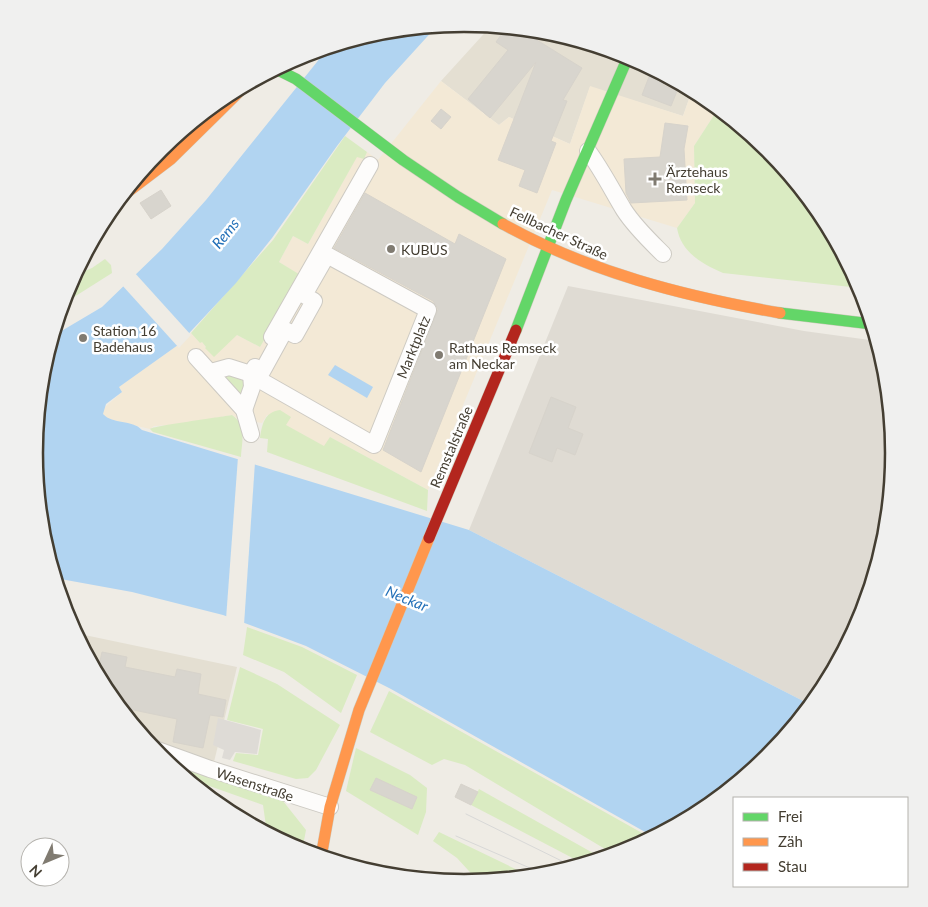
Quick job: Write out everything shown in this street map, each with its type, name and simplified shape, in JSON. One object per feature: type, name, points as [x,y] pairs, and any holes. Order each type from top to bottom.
[{"type":"main road","name":"Remstalstraße","points":[[322,849],[330,807],[359,710],[447,495],[491,394],[547,246],[624,65]]},
{"type":"main road","name":"Fellbacher Straße","points":[[283,74],[400,158],[480,211],[547,246],[604,270],[661,288],[736,307],[865,323]]},
{"type":"main road","points":[[140,185],[173,159],[224,108]]},
{"type":"street","points":[[588,150],[604,173],[624,210],[638,229],[663,254]]},
{"type":"street","name":"Marktplatz","points":[[244,410],[251,381],[316,267],[370,165]]},
{"type":"street","name":"Marktplatz","points":[[327,255],[428,310],[374,445],[258,379],[285,330],[295,335],[314,301],[304,295],[316,267],[327,255]]},
{"type":"street","points":[[196,356],[244,410],[251,434]]},
{"type":"street","points":[[211,372],[229,367],[364,450],[368,442]]},
{"type":"street","name":"Wasenstraße","points":[[170,754],[330,807]]},
{"type":"shaded area","points":[[485,33],[492,33],[546,41],[599,55],[650,76],[693,100],[689,99],[683,116],[590,87],[570,144],[509,117],[499,125],[441,81]]},
{"type":"shaded area","points":[[441,81],[499,125],[509,117],[570,144],[590,86],[683,116],[689,99],[714,115],[694,146],[695,203],[677,228],[552,190],[428,490],[330,437],[325,447],[267,415],[262,423],[238,419],[232,415],[184,424],[154,426],[150,429],[108,419],[103,414],[103,409],[122,392],[118,387],[178,345],[191,333],[200,343],[201,341],[205,348],[237,335],[260,347],[301,276],[279,262],[293,236],[308,244],[357,156],[364,159],[367,152],[378,160]]},
{"type":"shaded area","points":[[568,286],[804,331],[870,340],[877,371],[884,426],[884,481],[877,536],[863,589],[842,640],[829,664],[804,701],[469,530]]},
{"type":"shaded area","points":[[84,635],[237,667],[208,788],[186,770],[147,731],[114,687]]},
{"type":"shaded area","points":[[218,718],[261,730],[257,754],[235,752],[230,760],[222,758],[224,750],[213,745]]},
{"type":"green space","points":[[714,115],[742,137],[781,176],[798,197],[829,243],[851,287],[723,273],[708,266],[694,256],[683,244],[677,228],[695,203],[694,146]]},
{"type":"green space","points":[[345,136],[367,152],[364,159],[357,157],[308,244],[293,236],[279,262],[302,276],[260,347],[237,335],[214,357],[202,342],[200,343],[191,333],[273,240]]},
{"type":"green space","points":[[105,259],[111,265],[112,273],[73,298],[84,271]]},
{"type":"green space","points":[[233,373],[246,381],[242,395],[239,395],[225,378]]},
{"type":"green space","points":[[280,410],[291,417],[286,425],[324,446],[330,437],[428,490],[427,511],[267,452],[268,439],[260,438],[263,424],[270,413]]},
{"type":"green space","points":[[232,415],[237,419],[242,428],[241,457],[153,432],[150,429],[174,424]]},
{"type":"green space","points":[[247,627],[302,647],[357,675],[341,713],[284,672],[243,655]]},
{"type":"green space","points":[[240,667],[277,684],[340,725],[316,770],[308,778],[296,779],[233,761],[236,753],[258,755],[263,729],[227,720]]},
{"type":"green space","points":[[389,691],[644,834],[606,849],[465,765],[444,759],[432,765],[370,732]]},
{"type":"green space","points":[[356,748],[410,775],[427,788],[426,812],[418,835],[346,791]]},
{"type":"green space","points":[[183,767],[283,801],[306,830],[304,842],[266,825],[263,805],[203,784]]},
{"type":"green space","points":[[479,789],[594,854],[575,859],[471,805]]},
{"type":"green space","points":[[439,832],[519,871],[472,874],[457,858],[433,841]]},
{"type":"water","points":[[430,34],[385,83],[337,146],[272,238],[236,283],[178,345],[119,387],[122,392],[106,404],[103,414],[112,420],[133,424],[142,430],[469,530],[804,701],[781,731],[762,751],[742,770],[698,804],[646,833],[391,689],[306,646],[223,615],[132,592],[62,579],[51,536],[44,481],[43,454],[44,426],[51,371],[61,331],[102,307],[162,249],[206,200],[320,59],[355,47]]},
{"type":"water","points":[[335,365],[373,387],[367,398],[328,375]]},
{"type":"pier","points":[[134,272],[191,335],[179,348],[121,284]]},
{"type":"pier","points":[[238,457],[255,462],[244,625],[226,619]]},
{"type":"building","points":[[502,34],[535,39],[582,68],[563,100],[567,101],[551,141],[556,143],[537,193],[519,186],[525,170],[498,160],[536,62],[490,118],[468,99],[508,50],[496,42]]},
{"type":"building","points":[[649,76],[664,83],[663,85],[677,91],[671,106],[642,95]]},
{"type":"building","points":[[441,109],[451,117],[441,129],[431,121]]},
{"type":"building","name":"Ärztehaus Remseck","points":[[665,123],[688,126],[684,149],[687,200],[631,203],[626,193],[624,159],[660,157]]},
{"type":"building","points":[[161,190],[171,206],[151,219],[140,203]]},
{"type":"building","name":"Rathaus Remseck am Neckar","points":[[365,193],[455,244],[459,234],[506,259],[421,472],[383,450],[438,309],[433,301],[334,248]]},
{"type":"building","points":[[551,397],[576,407],[568,428],[583,434],[575,455],[557,448],[552,462],[529,453]]},
{"type":"building","points":[[102,652],[127,657],[125,667],[175,677],[177,669],[201,674],[198,694],[226,700],[223,717],[210,715],[203,748],[173,742],[177,719],[129,709],[99,664]]},
{"type":"building","points":[[376,778],[417,797],[412,809],[370,790]]},
{"type":"building","points":[[461,784],[478,792],[471,805],[455,797]]},
{"type":"tram line","points":[[466,814],[564,862]]},
{"type":"tram line","points":[[456,836],[531,869]]},
{"type":"traffic: fast","points":[[516,330],[566,200],[625,65]]},
{"type":"traffic: fast","points":[[284,73],[296,79],[403,160],[458,197],[503,224]]},
{"type":"traffic: fast","points":[[780,313],[865,323]]},
{"type":"traffic: slow","points":[[144,179],[171,159],[222,109]]},
{"type":"traffic: slow","points":[[503,224],[569,256],[637,280],[708,299],[780,313]]},
{"type":"traffic: slow","points":[[322,849],[330,807],[359,710],[429,538]]},
{"type":"traffic: jam","points":[[429,538],[516,330]]},
{"type":"place","name":"Ärztehaus Remseck","points":[[655,179]]},
{"type":"place","name":"KUBUS","points":[[391,249]]},
{"type":"place","name":"Station 16 Badehaus","points":[[83,338]]},
{"type":"place","name":"Rathaus Remseck am Neckar","points":[[439,355]]},
{"type":"water label","name":"Rems","points":[[225,233]]},
{"type":"water label","name":"Neckar","points":[[407,598]]}]
